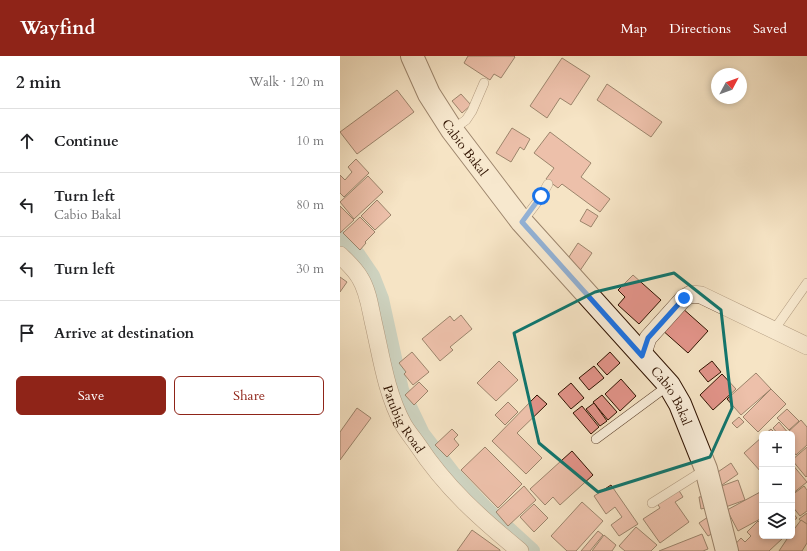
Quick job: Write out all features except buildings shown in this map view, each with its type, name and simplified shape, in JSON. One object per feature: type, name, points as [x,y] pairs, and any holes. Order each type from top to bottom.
[{"type":"street","name":"Cabio Bakal","points":[[412,56],[429,94],[452,130],[522,222],[669,385],[680,404],[706,470],[727,551]]},
{"type":"street","name":"Patubig Road","points":[[340,255],[353,268],[368,297],[386,377],[403,424],[425,456],[450,488],[479,517],[520,551]]},
{"type":"street","points":[[642,356],[648,338],[684,298],[691,294],[701,295],[807,346]]},
{"type":"lane","points":[[452,130],[466,120],[472,111],[484,83]]},
{"type":"lane","points":[[522,222],[548,184]]},
{"type":"lane","points":[[774,330],[807,283]]},
{"type":"lane","points":[[596,439],[669,385]]},
{"type":"lane","points":[[652,503],[706,470]]},
{"type":"highlighted area","points":[[674,273],[721,310],[732,408],[710,457],[598,492],[539,443],[514,333],[595,292]]},
{"type":"waterway","points":[[340,238],[357,254],[372,276],[381,299],[401,390],[422,434],[452,473],[486,509],[532,551]]},
{"type":"route","points":[[541,196],[522,222],[642,356],[648,338],[684,298]]}]
